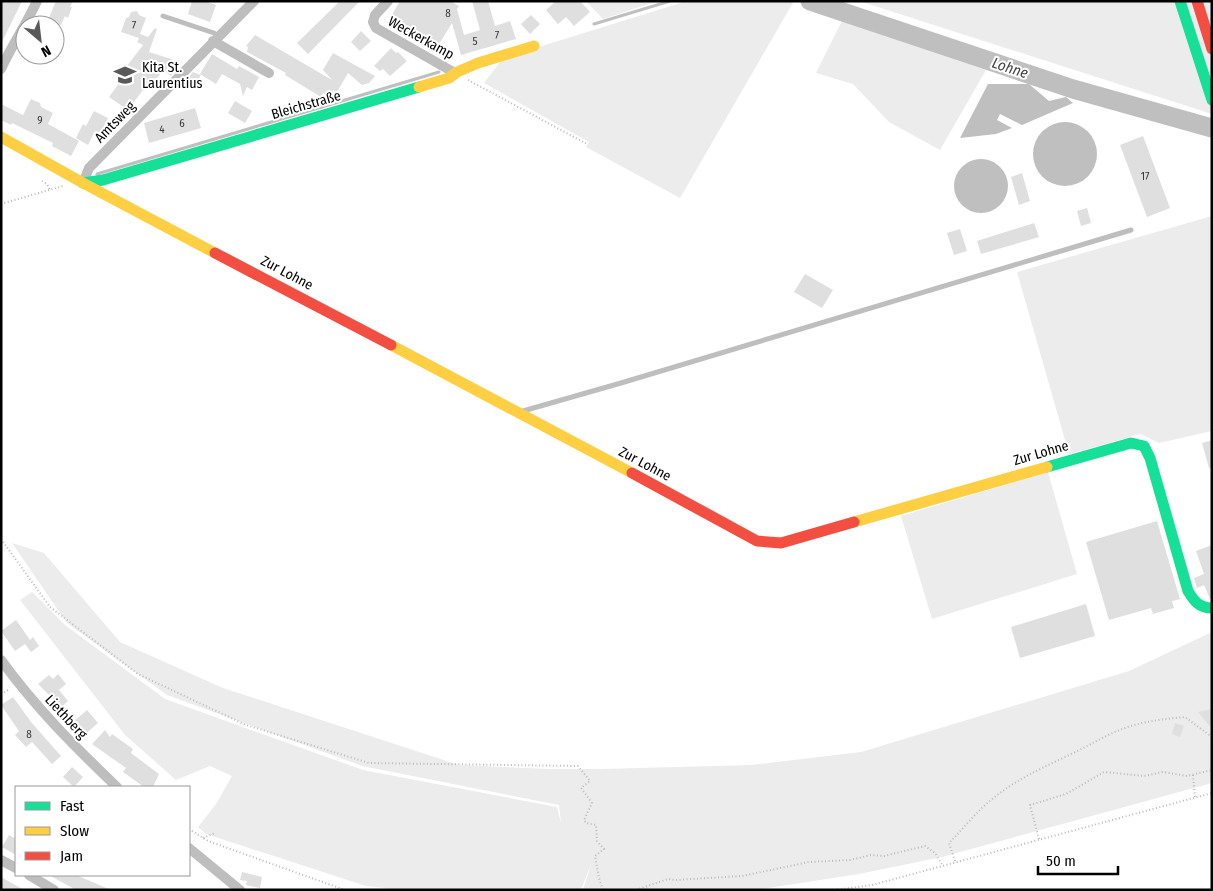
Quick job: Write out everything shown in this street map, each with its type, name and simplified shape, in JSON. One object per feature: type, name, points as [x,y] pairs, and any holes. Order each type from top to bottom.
[{"type":"main road","points":[[1180,1],[1212,100]]},
{"type":"main road","points":[[1197,1],[1212,49]]},
{"type":"main road","name":"Bleichstraße","points":[[83,182],[103,180],[449,78],[455,73],[476,64],[534,46]]},
{"type":"main road","name":"Zur Lohne","points":[[1,137],[757,541],[781,543],[1132,442],[1144,446],[1150,458],[1188,591],[1194,602],[1204,608],[1212,608]]},
{"type":"street","points":[[1,69],[11,46],[28,19],[36,1]]},
{"type":"street","name":"Amtsweg","points":[[83,182],[89,168],[254,1]]},
{"type":"street","name":"Weckerkamp","points":[[388,1],[375,15],[373,22],[376,28],[455,73]]},
{"type":"street","points":[[216,39],[269,73]]},
{"type":"street","name":"Liethberg","points":[[1,660],[18,684],[66,739],[116,786]]},
{"type":"street","points":[[190,849],[240,890]]},
{"type":"street","points":[[1,860],[15,867]]},
{"type":"street","points":[[31,876],[54,890]]},
{"type":"lane","points":[[163,16],[214,33],[216,39]]},
{"type":"lane","points":[[518,412],[621,383],[1131,230]]},
{"type":"path","points":[[455,73],[587,144]]},
{"type":"path","points":[[42,181],[47,184],[50,190]]},
{"type":"path","points":[[1,204],[64,186]]},
{"type":"path","points":[[1,538],[50,607],[72,624],[138,674],[246,725],[369,763],[578,766],[590,781],[581,788],[592,803],[584,820],[586,823],[596,825],[597,841],[604,849],[595,856],[603,890]]},
{"type":"path","points":[[1,694],[12,688]]},
{"type":"path","points":[[955,862],[949,843],[990,801],[1010,785],[1034,772],[1126,728],[1156,720],[1185,717],[1212,737]]},
{"type":"path","points":[[1039,840],[1030,805],[1066,794],[1104,772],[1144,776],[1163,772],[1186,776],[1212,770]]},
{"type":"path","points":[[1193,775],[1195,798]]},
{"type":"path","points":[[834,890],[872,885],[1212,793]]},
{"type":"path","points":[[190,830],[203,838],[345,890]]},
{"type":"path","points":[[203,838],[215,832]]},
{"type":"path","points":[[636,890],[668,878],[674,880],[742,876],[809,862],[850,860],[871,855],[884,856],[925,846],[935,853],[943,866]]},
{"type":"shaded area","points":[[586,1],[658,1],[603,19]]},
{"type":"shaded area","points":[[687,1],[794,1],[680,198],[586,147],[589,142],[484,83],[503,58]]},
{"type":"shaded area","points":[[859,1],[1212,1],[1212,114]]},
{"type":"shaded area","points":[[842,21],[986,70],[940,150],[889,122],[853,84],[816,73]]},
{"type":"shaded area","points":[[988,84],[1029,84],[1049,101],[1066,97],[1073,103],[1022,125],[1000,114],[997,120],[1012,128],[996,134],[960,138]]},
{"type":"shaded area","points":[[1065,122],[1083,128],[1091,136],[1097,154],[1091,172],[1083,180],[1065,186],[1047,180],[1039,172],[1033,154],[1039,136],[1047,128]]},
{"type":"shaded area","points":[[976,159],[986,159],[996,163],[1004,171],[1008,186],[1004,201],[996,209],[986,213],[976,213],[966,209],[958,201],[954,191],[954,181],[958,171],[966,163]]},
{"type":"shaded area","points":[[1212,216],[1212,431],[1159,443],[1140,434],[1069,454],[1017,272]]},
{"type":"shaded area","points":[[1048,472],[1077,574],[932,619],[901,516]]},
{"type":"shaded area","points":[[12,543],[44,553],[120,642],[223,688],[459,765],[601,769],[752,765],[861,752],[1129,671],[1212,632],[1212,783],[942,857],[859,874],[755,890],[583,890],[591,864],[581,890],[404,890],[366,886],[206,834],[198,827],[216,804],[232,776],[210,766],[176,780],[125,735],[20,600],[32,592],[65,625],[165,699],[363,770],[557,807],[561,823],[559,805],[362,766],[167,695],[67,623]]},
{"type":"building","points":[[1,1],[22,1],[15,15],[1,44]]},
{"type":"building","points":[[56,1],[73,1],[68,18],[65,15],[50,15]]},
{"type":"building","points":[[192,1],[205,1],[216,5],[210,22],[188,14]]},
{"type":"building","points":[[340,1],[360,1],[308,54],[297,43]]},
{"type":"building","points":[[400,1],[450,1],[459,6],[457,9],[464,35],[480,30],[472,1],[488,1],[495,26],[510,21],[516,39],[461,55],[452,23],[435,51],[387,23]]},
{"type":"building","points":[[556,1],[580,1],[590,12],[574,26],[566,17],[558,24],[546,10]]},
{"type":"building","points":[[137,11],[139,15],[146,18],[140,34],[148,37],[155,28],[157,29],[149,52],[171,59],[178,65],[171,76],[163,70],[153,84],[150,82],[143,90],[128,110],[109,97],[130,68],[127,66],[143,45],[137,42],[139,38],[121,32],[126,18],[129,17],[131,12]]},
{"type":"building","points":[[531,15],[540,24],[530,34],[521,24]]},
{"type":"building","points":[[361,31],[371,41],[360,51],[351,42]]},
{"type":"building","points":[[255,35],[332,80],[323,70],[333,53],[375,76],[369,83],[362,85],[348,73],[337,92],[333,90],[331,94],[328,93],[327,95],[323,93],[321,97],[285,75],[286,73],[247,52],[248,47],[246,46]]},
{"type":"building","points":[[391,48],[407,61],[390,76],[383,69],[380,71],[374,66]]},
{"type":"building","points":[[212,54],[237,69],[239,66],[259,77],[252,90],[247,87],[243,96],[240,84],[222,74],[216,84],[200,74]]},
{"type":"building","points":[[193,72],[201,75],[196,83],[188,78]]},
{"type":"building","points":[[31,99],[53,113],[48,124],[79,141],[71,156],[52,146],[53,143],[12,123],[11,125],[1,120],[1,104],[23,115]]},
{"type":"building","points":[[235,101],[252,111],[245,123],[228,113]]},
{"type":"building","points":[[195,108],[201,128],[149,143],[144,123]]},
{"type":"building","points":[[94,111],[108,118],[100,134],[95,131],[88,145],[76,138],[83,124],[86,126]]},
{"type":"building","points":[[1143,136],[1170,208],[1147,217],[1120,145]]},
{"type":"building","points":[[1022,173],[1030,201],[1019,205],[1011,177]]},
{"type":"building","points":[[1087,208],[1091,223],[1081,226],[1077,211]]},
{"type":"building","points":[[1034,223],[1039,237],[981,254],[977,241]]},
{"type":"building","points":[[960,229],[967,251],[954,255],[947,233]]},
{"type":"building","points":[[805,274],[833,290],[822,308],[794,292]]},
{"type":"building","points":[[1212,440],[1212,468],[1209,468],[1202,443]]},
{"type":"building","points":[[1157,521],[1180,599],[1172,601],[1174,608],[1153,614],[1151,608],[1109,620],[1086,542]]},
{"type":"building","points":[[1212,545],[1212,599],[1210,599],[1204,585],[1197,588],[1194,578],[1204,574],[1196,551]]},
{"type":"building","points":[[1086,604],[1095,636],[1020,658],[1011,627]]},
{"type":"building","points":[[16,620],[30,640],[33,637],[39,646],[31,652],[25,644],[15,651],[1,631]]},
{"type":"building","points":[[58,674],[66,684],[59,690],[68,701],[61,707],[38,684],[49,675],[53,679]]},
{"type":"building","points":[[13,697],[31,722],[61,756],[52,764],[32,742],[26,747],[15,735],[19,731],[1,705]]},
{"type":"building","points":[[1212,709],[1212,729],[1198,712]]},
{"type":"building","points":[[87,710],[98,723],[83,736],[72,723]]},
{"type":"building","points":[[1175,723],[1184,726],[1180,737],[1172,734]]},
{"type":"building","points":[[105,730],[110,737],[112,734],[133,749],[131,753],[159,774],[153,786],[143,786],[123,772],[126,768],[92,744]]},
{"type":"building","points":[[72,767],[83,777],[73,786],[63,777]]},
{"type":"building","points":[[9,835],[15,838],[15,854],[2,847]]},
{"type":"building","points":[[242,872],[262,877],[260,888],[246,885],[247,881],[240,880]]},
{"type":"building","points":[[51,876],[78,876],[111,890],[76,890]]},
{"type":"building","points":[[1,877],[24,890],[1,890]]},
{"type":"waterway","points":[[594,24],[670,1]]},
{"type":"waterway","name":"Lohne","points":[[810,1],[1073,89],[1212,128]]},
{"type":"waterway","points":[[97,174],[439,72]]},
{"type":"traffic: fast","points":[[1180,1],[1212,100]]},
{"type":"traffic: fast","points":[[83,183],[103,180],[419,87]]},
{"type":"traffic: fast","points":[[1047,467],[1131,443],[1144,446],[1150,458],[1188,591],[1197,603],[1204,607],[1212,608]]},
{"type":"traffic: slow","points":[[419,87],[449,78],[457,72],[478,63],[534,46]]},
{"type":"traffic: slow","points":[[1,137],[215,253]]},
{"type":"traffic: slow","points":[[391,345],[632,473]]},
{"type":"traffic: slow","points":[[854,522],[1047,467]]},
{"type":"traffic: jam","points":[[1197,1],[1212,49]]},
{"type":"traffic: jam","points":[[215,253],[391,345]]},
{"type":"traffic: jam","points":[[632,473],[757,541],[781,543],[854,522]]},
{"type":"place","name":"Kita St. Laurentius","points":[[125,75]]}]
